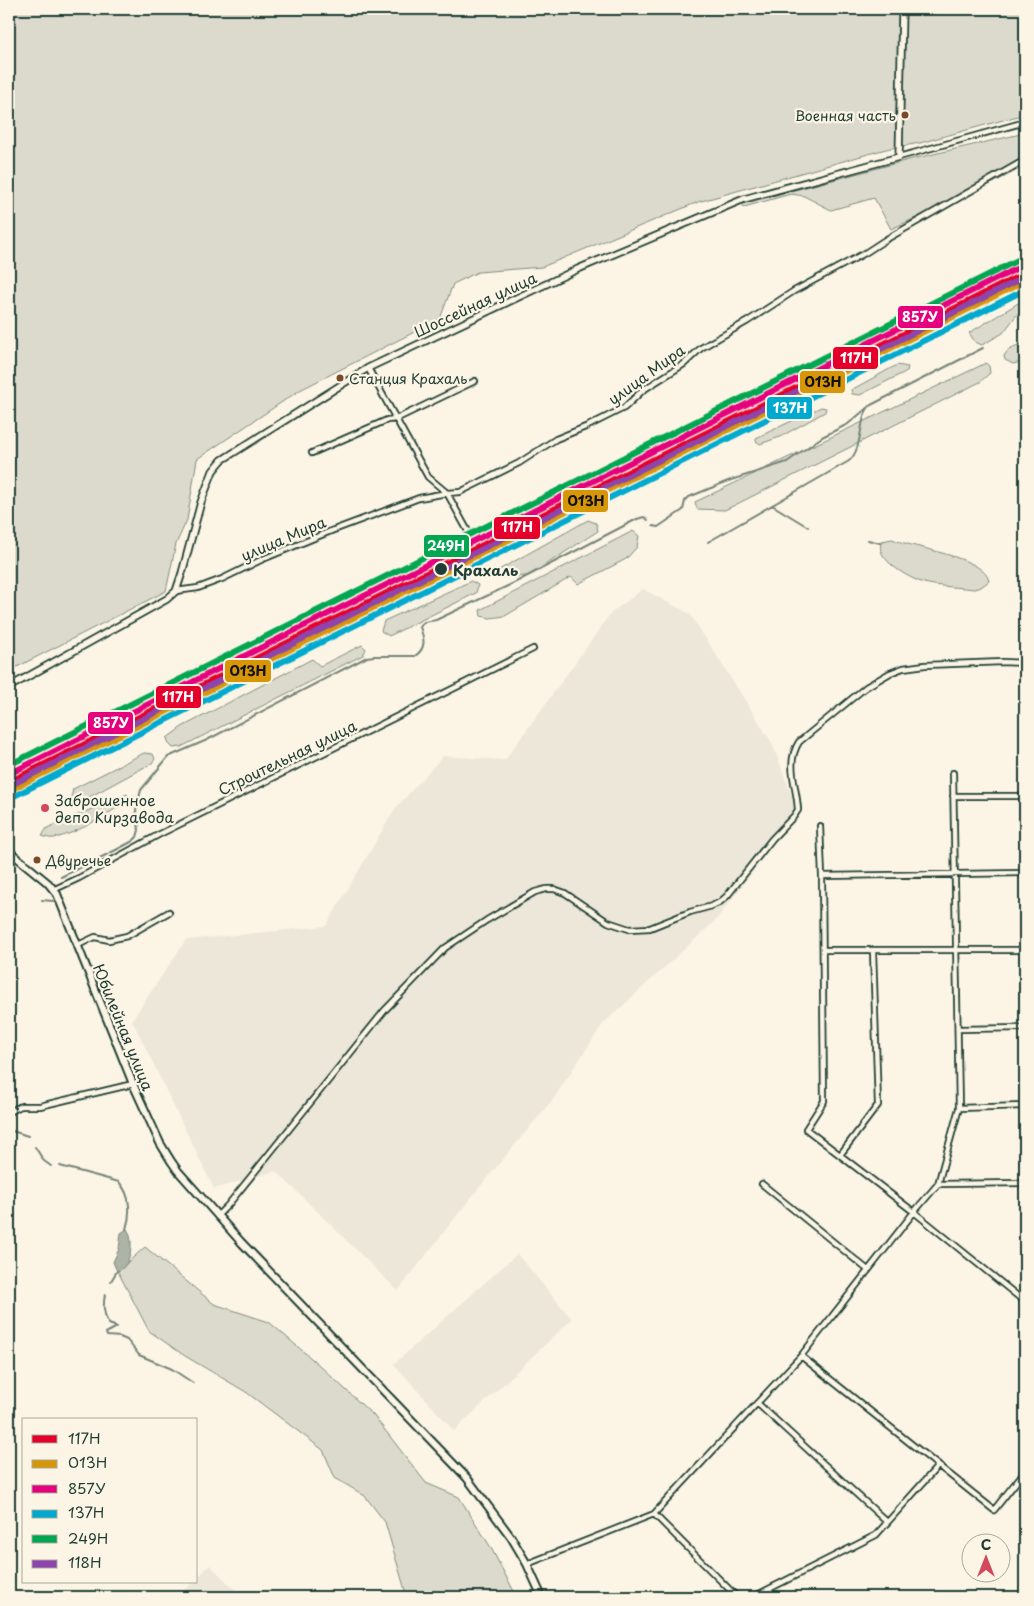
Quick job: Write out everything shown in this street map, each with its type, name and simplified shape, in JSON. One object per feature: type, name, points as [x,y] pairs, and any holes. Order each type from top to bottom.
[{"type":"main road","name":"Юбилейная улица","points":[[9,850],[54,890],[65,911],[133,1084],[160,1143],[171,1161],[217,1216],[467,1478],[511,1537],[527,1564],[542,1597]]},
{"type":"street","points":[[902,9],[899,157],[1025,122]]},
{"type":"street","name":"Шоссейная улица","points":[[176,591],[200,502],[213,471],[222,460],[368,368],[578,269],[744,199],[899,157]]},
{"type":"street","name":"улица Мира","points":[[176,591],[198,588],[222,579],[263,559],[331,531],[419,498],[460,492],[519,463],[556,439],[624,408],[644,390],[684,364],[701,348],[748,321],[794,291],[866,253],[885,240],[1025,160]]},
{"type":"street","points":[[368,368],[428,477],[447,493],[469,533]]},
{"type":"street","points":[[312,453],[387,420],[396,419],[475,381]]},
{"type":"street","points":[[9,687],[167,599],[176,591]]},
{"type":"street","name":"Строительная улица","points":[[54,890],[169,830],[533,649]]},
{"type":"street","points":[[217,1216],[228,1205],[385,1010],[445,948],[480,924],[535,892],[546,889],[554,889],[565,893],[608,922],[629,929],[650,928],[690,912],[712,906],[720,902],[798,810],[792,761],[794,751],[799,742],[866,687],[890,673],[913,666],[1025,662]]},
{"type":"street","points":[[527,1564],[654,1514],[801,1356],[938,1184],[959,1108],[953,773]]},
{"type":"street","points":[[953,796],[1025,796]]},
{"type":"street","points":[[820,826],[824,1101],[806,1129],[914,1212],[1025,1302]]},
{"type":"street","points":[[822,876],[1025,873]]},
{"type":"street","points":[[78,945],[95,937],[109,940],[127,936],[169,912]]},
{"type":"street","points":[[823,950],[1025,950]]},
{"type":"street","points":[[840,1155],[878,1105],[873,951]]},
{"type":"street","points":[[958,1029],[1025,1028]]},
{"type":"street","points":[[9,1112],[21,1106],[40,1106],[133,1084]]},
{"type":"street","points":[[959,1108],[1025,1106]]},
{"type":"street","points":[[938,1184],[1025,1183]]},
{"type":"street","points":[[762,1184],[868,1270]]},
{"type":"street","points":[[801,1356],[994,1510],[1025,1471]]},
{"type":"street","points":[[757,1404],[888,1522]]},
{"type":"street","points":[[753,1597],[876,1536],[938,1466]]},
{"type":"street","points":[[654,1514],[737,1597]]},
{"type":"shaded area","points":[[9,9],[1025,9],[1025,114],[920,143],[886,149],[698,202],[542,267],[478,272],[453,284],[440,319],[300,390],[197,459],[187,520],[176,544],[166,591],[13,669],[9,669]]},
{"type":"shaded area","points":[[1025,133],[1025,166],[995,182],[891,229],[874,198],[831,210],[804,196],[791,194],[744,207],[742,204],[912,159]]},
{"type":"shaded area","points":[[1020,302],[1025,304],[1003,333],[982,345],[975,342],[969,333]]},
{"type":"shaded area","points":[[1025,342],[1025,361],[1013,364],[1005,360],[1004,356],[1009,349]]},
{"type":"shaded area","points":[[986,363],[989,366],[990,373],[980,382],[725,510],[697,509],[695,502]]},
{"type":"shaded area","points":[[897,365],[908,367],[907,371],[860,395],[852,394],[851,390]]},
{"type":"shaded area","points":[[821,407],[826,408],[825,412],[780,437],[760,444],[756,441],[756,438]]},
{"type":"shaded area","points":[[588,520],[596,523],[598,531],[528,576],[499,577],[497,571]]},
{"type":"shaded area","points":[[633,531],[639,536],[637,547],[626,559],[578,584],[571,577],[505,616],[490,618],[481,616],[480,610]]},
{"type":"shaded area","points":[[892,539],[962,560],[985,573],[989,581],[981,587],[974,589],[918,581],[894,567],[882,554],[880,548],[882,541]]},
{"type":"shaded area","points":[[471,581],[478,585],[476,593],[389,636],[381,631],[384,621]]},
{"type":"shaded area","points":[[643,589],[690,614],[772,743],[798,812],[716,920],[603,1024],[554,1098],[469,1200],[398,1291],[276,1171],[214,1189],[132,1020],[186,940],[326,926],[395,809],[443,756],[505,760],[611,613]]},
{"type":"shaded area","points":[[362,645],[366,649],[363,655],[181,747],[173,748],[169,744],[167,738],[182,727],[312,659],[320,666]]},
{"type":"shaded area","points":[[144,753],[153,754],[155,759],[152,763],[82,801],[71,798],[73,789]]},
{"type":"shaded area","points":[[127,794],[131,799],[73,832],[54,838],[42,836],[47,828]]},
{"type":"shaded area","points":[[127,1229],[131,1240],[130,1253],[126,1265],[117,1271],[113,1262],[119,1249],[121,1233]]},
{"type":"shaded area","points":[[145,1247],[214,1304],[269,1322],[374,1416],[426,1483],[459,1497],[490,1546],[517,1597],[407,1597],[385,1522],[365,1496],[335,1478],[323,1450],[246,1392],[185,1356],[149,1331],[116,1268],[126,1264]]},
{"type":"shaded area","points":[[517,1254],[572,1319],[454,1431],[394,1364]]},
{"type":"shaded area","points":[[210,1565],[242,1597],[178,1597],[191,1584],[198,1584],[198,1577]]},
{"type":"waterway","points":[[708,542],[849,461],[857,448],[864,416],[871,405],[983,348]]},
{"type":"waterway","points":[[653,526],[658,527],[683,510],[685,501],[689,497],[728,481],[787,462],[822,437],[848,424],[867,408]]},
{"type":"waterway","points":[[772,505],[808,527]]},
{"type":"waterway","points":[[61,877],[116,850],[137,837],[139,830],[136,810],[141,790],[168,757],[207,740],[367,657],[415,656],[419,653],[424,643],[420,627],[424,622],[436,620],[514,583],[637,519],[644,517],[648,520]]},
{"type":"waterway","points":[[868,540],[880,543]]},
{"type":"waterway","points":[[42,900],[53,901]]},
{"type":"waterway","points":[[9,1130],[28,1136]]},
{"type":"waterway","points":[[35,1147],[44,1161],[51,1166]]},
{"type":"waterway","points":[[60,1166],[119,1182],[126,1193],[129,1205],[126,1229]]},
{"type":"waterway","points":[[111,1281],[117,1271]]},
{"type":"waterway","points":[[105,1294],[104,1306],[106,1317],[109,1324],[117,1327],[106,1333],[107,1336],[120,1337],[127,1340],[139,1355],[172,1369],[193,1383]]},
{"type":"railway","points":[[917,317],[1025,254]]},
{"type":"transit line","name":"249Н","points":[[9,765],[1018,260]]},
{"type":"transit line","name":"857У","points":[[9,774],[1022,266]]},
{"type":"transit line","name":"117Н","points":[[9,782],[1025,273]]},
{"type":"transit line","name":"118Н","points":[[9,786],[1025,277]]},
{"type":"transit line","name":"013Н","points":[[12,789],[1025,281]]},
{"type":"transit line","name":"137Н","points":[[16,795],[1025,290]]},
{"type":"place","name":"Военная часть","points":[[905,115]]},
{"type":"place","name":"Станция Крахаль","points":[[340,378]]},
{"type":"place","name":"Крахаль","points":[[441,569]]},
{"type":"place","name":"Заброшенное депо Кирзавода","points":[[45,808]]},
{"type":"place","name":"Двуречье","points":[[37,860]]}]
